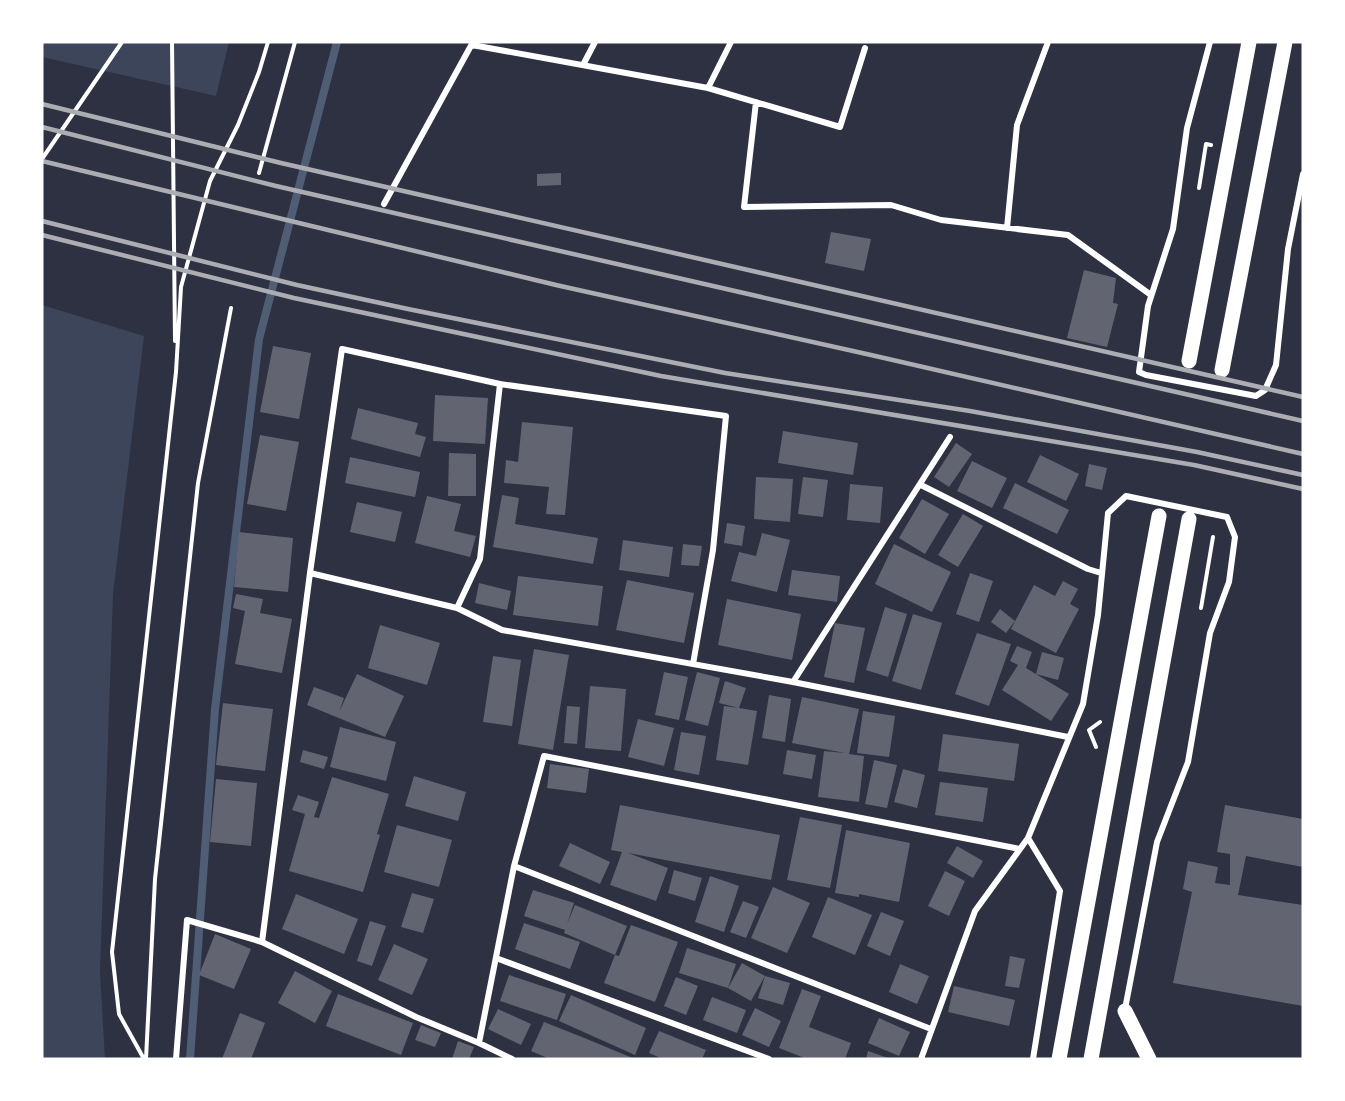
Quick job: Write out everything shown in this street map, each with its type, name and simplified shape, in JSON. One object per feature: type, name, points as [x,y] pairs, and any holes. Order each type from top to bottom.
[{"type":"main road","points":[[1190,361],[1249,42]]},
{"type":"main road","points":[[1222,370],[1285,42]]},
{"type":"main road","points":[[1059,1059],[1159,516]]},
{"type":"main road","points":[[1091,1059],[1189,519]]},
{"type":"main road","points":[[1125,1011],[1149,1059]]},
{"type":"street","points":[[583,65],[595,42]]},
{"type":"street","points":[[708,88],[731,42]]},
{"type":"street","points":[[1007,228],[1017,125],[1048,42]]},
{"type":"street","points":[[1209,42],[1187,128],[1173,229],[1148,306],[1139,372],[1256,396],[1265,390],[1276,365],[1288,249],[1303,174]]},
{"type":"street","points":[[384,204],[472,43],[708,88],[840,127],[865,48]]},
{"type":"street","points":[[756,102],[744,207],[891,205],[941,220],[1068,235],[1151,295]]},
{"type":"street","points":[[262,942],[342,349],[500,384],[726,416],[713,550],[693,664]]},
{"type":"street","points":[[457,608],[480,559],[500,384]]},
{"type":"street","points":[[793,682],[950,437]]},
{"type":"street","points":[[921,485],[1088,569],[1101,573]]},
{"type":"street","points":[[921,1059],[975,911],[1028,838],[1083,704],[1098,615],[1108,513],[1126,496],[1227,517],[1235,537],[1230,582],[1210,633],[1188,762],[1157,842],[1125,1011]]},
{"type":"street","points":[[310,573],[457,608],[502,630],[793,682],[1068,737]]},
{"type":"street","points":[[479,1042],[513,866],[544,756],[1020,849]]},
{"type":"street","points":[[1028,838],[1060,891],[1033,1059]]},
{"type":"street","points":[[513,866],[931,1029]]},
{"type":"street","points":[[176,1059],[187,920],[262,942],[416,1017],[479,1042],[512,1059]]},
{"type":"street","points":[[495,958],[769,1059]]},
{"type":"path","points":[[42,159],[122,42]]},
{"type":"path","points":[[172,42],[176,372]]},
{"type":"path","points":[[145,1059],[119,1014],[112,952],[176,372],[181,287],[210,181],[238,125],[268,42]]},
{"type":"path","points":[[259,173],[295,42]]},
{"type":"path","points":[[1202,167],[1206,144]]},
{"type":"path","points":[[145,1059],[155,879],[198,483],[231,308]]},
{"type":"path","points":[[1089,730],[1096,748]]},
{"type":"shaded area","points":[[42,42],[229,42],[216,96],[42,57]]},
{"type":"shaded area","points":[[42,305],[144,336],[113,594],[100,972],[105,1059],[42,1059]]},
{"type":"building","points":[[561,173],[561,185],[537,186],[537,174]]},
{"type":"building","points":[[831,232],[871,239],[864,271],[825,263]]},
{"type":"building","points":[[1084,270],[1116,278],[1113,303],[1118,304],[1107,347],[1067,338]]},
{"type":"building","points":[[273,346],[311,353],[299,419],[260,412]]},
{"type":"building","points":[[435,395],[488,398],[485,444],[433,441]]},
{"type":"building","points":[[358,408],[418,423],[415,434],[426,437],[420,457],[351,439]]},
{"type":"building","points":[[522,422],[573,427],[565,515],[546,514],[549,487],[504,483],[506,460],[518,462]]},
{"type":"building","points":[[783,431],[858,443],[853,475],[778,463]]},
{"type":"building","points":[[260,435],[299,442],[286,511],[247,504]]},
{"type":"building","points":[[956,443],[972,454],[949,487],[934,477]]},
{"type":"building","points":[[449,453],[476,454],[476,496],[448,496]]},
{"type":"building","points":[[1040,455],[1079,474],[1066,501],[1027,482]]},
{"type":"building","points":[[350,457],[420,472],[415,497],[345,483]]},
{"type":"building","points":[[972,461],[1007,478],[992,508],[957,491]]},
{"type":"building","points":[[1089,464],[1107,468],[1102,490],[1085,486]]},
{"type":"building","points":[[756,477],[793,479],[790,522],[754,519]]},
{"type":"building","points":[[803,477],[828,480],[823,517],[798,514]]},
{"type":"building","points":[[1015,483],[1069,510],[1057,534],[1003,508]]},
{"type":"building","points":[[850,484],[883,487],[880,523],[847,520]]},
{"type":"building","points":[[502,495],[519,498],[515,524],[598,538],[593,564],[493,547]]},
{"type":"building","points":[[427,496],[461,504],[454,531],[476,536],[470,557],[415,543]]},
{"type":"building","points":[[922,499],[949,514],[925,554],[899,538]]},
{"type":"building","points":[[357,502],[402,512],[395,542],[350,532]]},
{"type":"building","points":[[963,514],[983,526],[958,567],[938,555]]},
{"type":"building","points":[[727,523],[745,526],[742,546],[724,543]]},
{"type":"building","points":[[239,532],[293,538],[288,592],[234,587]]},
{"type":"building","points":[[762,533],[790,540],[777,592],[731,581],[739,552],[756,556]]},
{"type":"building","points":[[623,540],[673,547],[669,577],[619,570]]},
{"type":"building","points":[[683,544],[702,546],[699,566],[681,565]]},
{"type":"building","points":[[894,544],[951,572],[932,612],[875,584]]},
{"type":"building","points":[[792,570],[840,576],[837,602],[788,595]]},
{"type":"building","points":[[970,573],[993,581],[979,622],[956,614]]},
{"type":"building","points":[[518,576],[603,586],[598,626],[513,615]]},
{"type":"building","points":[[627,580],[694,593],[684,643],[616,630]]},
{"type":"building","points":[[1063,581],[1078,589],[1070,604],[1079,609],[1056,653],[1011,629],[1034,585],[1055,596]]},
{"type":"building","points":[[479,583],[511,591],[507,610],[475,603]]},
{"type":"building","points":[[236,594],[263,599],[260,613],[292,619],[282,673],[235,664],[245,611],[233,608]]},
{"type":"building","points":[[727,599],[801,614],[792,660],[718,645]]},
{"type":"building","points":[[885,607],[907,614],[888,677],[866,670]]},
{"type":"building","points":[[1000,609],[1015,621],[1006,633],[991,622]]},
{"type":"building","points":[[913,614],[942,623],[921,690],[892,681]]},
{"type":"building","points":[[835,623],[865,628],[854,683],[824,677]]},
{"type":"building","points":[[380,625],[440,643],[427,685],[368,668]]},
{"type":"building","points":[[977,633],[1011,644],[989,706],[955,694]]},
{"type":"building","points":[[1017,646],[1032,652],[1026,668],[1069,694],[1051,721],[1002,690],[1018,665],[1010,661]]},
{"type":"building","points":[[534,649],[569,655],[553,750],[518,744]]},
{"type":"building","points":[[1042,652],[1064,658],[1058,680],[1036,674]]},
{"type":"building","points":[[493,656],[521,660],[512,726],[483,722]]},
{"type":"building","points":[[664,672],[688,677],[679,720],[655,715]]},
{"type":"building","points":[[697,672],[720,678],[708,726],[685,720]]},
{"type":"building","points":[[357,674],[404,696],[385,737],[307,705],[314,687],[344,698],[339,712]]},
{"type":"building","points":[[725,681],[746,688],[739,708],[719,703]]},
{"type":"building","points":[[590,686],[626,689],[621,751],[585,748]]},
{"type":"building","points":[[769,695],[791,699],[785,742],[762,738]]},
{"type":"building","points":[[802,697],[859,709],[849,754],[864,756],[859,802],[818,797],[824,751],[845,753],[792,743]]},
{"type":"building","points":[[223,703],[273,709],[265,771],[216,765]]},
{"type":"building","points":[[567,706],[580,707],[577,744],[564,743]]},
{"type":"building","points":[[724,706],[757,711],[748,765],[716,760]]},
{"type":"building","points":[[863,711],[895,716],[889,757],[857,753]]},
{"type":"building","points":[[638,719],[674,728],[664,766],[628,757]]},
{"type":"building","points":[[340,727],[396,742],[386,781],[330,767]]},
{"type":"building","points":[[681,732],[706,736],[699,775],[674,770]]},
{"type":"building","points":[[943,734],[1019,744],[1014,781],[938,771]]},
{"type":"building","points":[[303,750],[328,757],[324,769],[300,762]]},
{"type":"building","points":[[787,750],[816,755],[812,779],[783,774]]},
{"type":"building","points":[[874,760],[897,765],[887,808],[865,804]]},
{"type":"building","points":[[550,764],[589,769],[586,793],[547,788]]},
{"type":"building","points":[[903,769],[925,775],[917,808],[894,802]]},
{"type":"building","points":[[414,776],[466,792],[458,821],[405,806]]},
{"type":"building","points":[[332,777],[389,794],[377,834],[380,835],[363,892],[289,871],[305,814],[292,810],[298,795],[319,802],[314,817],[319,818]]},
{"type":"building","points":[[216,779],[257,783],[251,846],[210,842]]},
{"type":"building","points":[[940,782],[988,788],[983,822],[935,815]]},
{"type":"building","points":[[620,805],[780,835],[771,880],[628,853],[668,868],[656,901],[610,885],[622,852],[611,850]]},
{"type":"building","points":[[1225,805],[1303,819],[1303,867],[1246,856],[1238,895],[1303,905],[1303,1006],[1173,983],[1192,892],[1183,889],[1188,861],[1218,867],[1215,883],[1230,885],[1230,854],[1217,852]]},
{"type":"building","points":[[800,817],[842,825],[830,888],[787,880]]},
{"type":"building","points":[[397,825],[452,840],[439,887],[384,872]]},
{"type":"building","points":[[846,830],[910,843],[899,902],[859,894],[859,897],[835,893]]},
{"type":"building","points":[[570,843],[610,862],[600,884],[559,866]]},
{"type":"building","points":[[957,846],[983,861],[973,878],[947,863]]},
{"type":"building","points":[[674,870],[702,878],[695,901],[668,893]]},
{"type":"building","points":[[945,871],[965,881],[949,916],[928,906]]},
{"type":"building","points":[[710,876],[739,886],[724,932],[695,922]]},
{"type":"building","points":[[773,887],[810,903],[787,953],[751,938]]},
{"type":"building","points":[[533,890],[574,903],[567,924],[575,905],[627,926],[615,955],[564,933],[565,930],[524,916]]},
{"type":"building","points":[[412,893],[434,899],[423,933],[401,927]]},
{"type":"building","points":[[296,894],[358,919],[344,954],[282,929]]},
{"type":"building","points":[[828,897],[872,915],[855,955],[812,937]]},
{"type":"building","points":[[743,901],[759,907],[746,938],[730,932]]},
{"type":"building","points":[[881,912],[904,921],[890,956],[867,946]]},
{"type":"building","points":[[370,921],[386,926],[372,966],[357,961]]},
{"type":"building","points":[[524,923],[580,942],[570,969],[515,949]]},
{"type":"building","points":[[631,925],[678,942],[655,1002],[604,983],[615,955],[619,956]]},
{"type":"building","points":[[215,934],[251,949],[234,989],[199,975]]},
{"type":"building","points":[[394,944],[428,959],[412,995],[378,980]]},
{"type":"building","points":[[687,948],[736,964],[728,988],[679,973]]},
{"type":"building","points":[[1010,956],[1025,959],[1019,988],[1005,986]]},
{"type":"building","points":[[742,963],[765,976],[751,1001],[728,988]]},
{"type":"building","points":[[900,964],[929,976],[917,1004],[889,992]]},
{"type":"building","points":[[295,971],[332,991],[315,1023],[278,1003]]},
{"type":"building","points":[[509,975],[566,994],[557,1020],[500,1001]]},
{"type":"building","points":[[765,976],[790,983],[783,1005],[758,998]]},
{"type":"building","points":[[676,977],[698,986],[686,1015],[664,1006]]},
{"type":"building","points":[[954,986],[1015,1000],[1009,1026],[948,1012]]},
{"type":"building","points":[[802,989],[821,996],[809,1027],[851,1043],[845,1059],[807,1059],[779,1048]]},
{"type":"building","points":[[338,994],[413,1023],[401,1055],[326,1026]]},
{"type":"building","points":[[571,995],[646,1028],[635,1055],[559,1021]]},
{"type":"building","points":[[712,997],[746,1010],[737,1033],[703,1020]]},
{"type":"building","points":[[755,1008],[781,1021],[769,1047],[742,1035]]},
{"type":"building","points":[[498,1009],[531,1024],[521,1045],[488,1029]]},
{"type":"building","points":[[240,1013],[265,1023],[251,1059],[222,1059]]},
{"type":"building","points":[[879,1018],[910,1032],[899,1056],[868,1043]]},
{"type":"building","points":[[544,1022],[635,1059],[550,1059],[531,1051]]},
{"type":"building","points":[[421,1025],[441,1033],[435,1047],[415,1040]]},
{"type":"building","points":[[659,1031],[706,1050],[702,1059],[663,1059],[649,1053]]},
{"type":"building","points":[[458,1041],[474,1047],[469,1059],[452,1059]]},
{"type":"building","points":[[868,1051],[891,1059],[866,1059]]},
{"type":"waterway","points":[[190,1059],[215,709],[259,339],[337,42]]},
{"type":"railway","points":[[42,104],[281,163],[1303,397]]},
{"type":"railway","points":[[42,127],[276,186],[1303,421]]},
{"type":"railway","points":[[42,161],[556,285],[1303,454]]},
{"type":"railway","points":[[42,221],[297,285],[725,373],[970,411],[1197,452],[1303,475]]},
{"type":"railway","points":[[42,235],[294,298],[661,376],[1194,465],[1303,489]]}]
